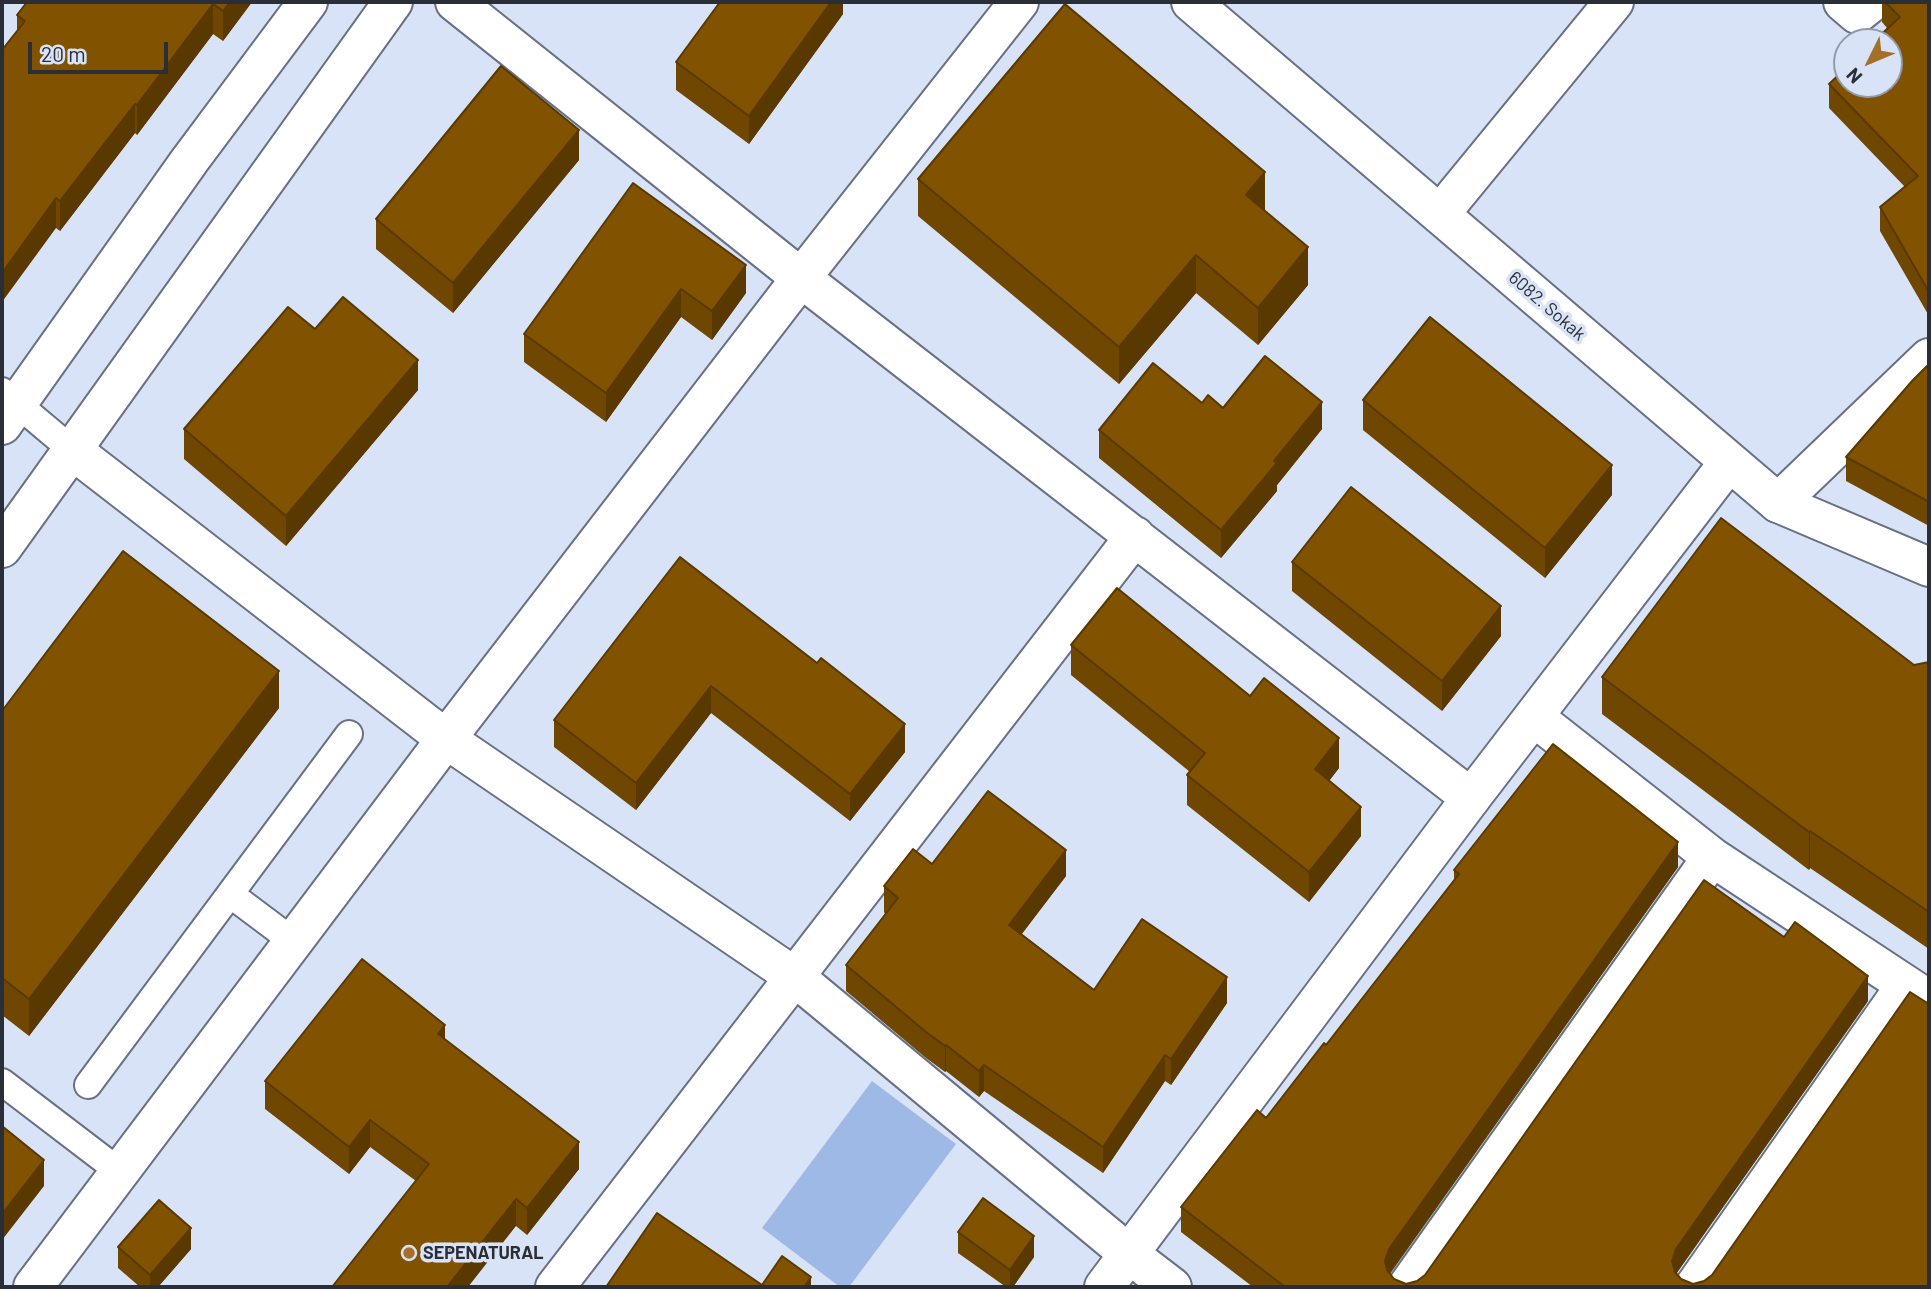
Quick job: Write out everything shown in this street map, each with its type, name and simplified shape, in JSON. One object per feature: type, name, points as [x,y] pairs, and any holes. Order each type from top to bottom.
[{"type":"street","points":[[7,407],[308,2]]},
{"type":"street","points":[[2,548],[393,2]]},
{"type":"street","points":[[455,2],[801,278],[1471,798]]},
{"type":"street","points":[[38,1285],[446,739],[801,278],[1019,2]]},
{"type":"street","name":"6082. Sokak","points":[[1191,2],[1778,503],[1929,566]]},
{"type":"street","points":[[1440,214],[1614,2]]},
{"type":"street","points":[[1843,2],[1857,14],[1872,2]]},
{"type":"street","points":[[1778,503],[1929,358]]},
{"type":"street","points":[[71,449],[446,739],[795,977],[1172,1287]]},
{"type":"street","points":[[1104,1287],[1471,798],[1729,462]]},
{"type":"street","points":[[555,1287],[1135,536]]},
{"type":"street","points":[[1534,717],[1712,857],[1918,993],[1694,1287]]},
{"type":"street","points":[[1407,1287],[1712,857]]},
{"type":"lane","points":[[7,407],[71,449]]},
{"type":"lane","points":[[88,1085],[349,734]]},
{"type":"lane","points":[[230,894],[294,942]]},
{"type":"lane","points":[[2,1083],[120,1172]]},
{"type":"shaded area","points":[[872,1081],[956,1144],[849,1287],[840,1287],[762,1228]]},
{"type":"building","points":[[27,2],[230,2],[223,11],[213,4],[60,201],[56,198],[2,273],[2,50],[25,21],[17,15]]},
{"type":"building","points":[[720,2],[831,2],[749,116],[676,62]]},
{"type":"building","points":[[1885,2],[1929,2],[1929,292],[1880,207],[1918,176],[1843,98],[1903,98],[1903,28],[1888,28],[1900,17]]},
{"type":"building","points":[[1065,4],[1265,172],[1246,195],[1308,247],[1258,308],[1196,255],[1119,347],[918,179]]},
{"type":"building","points":[[501,66],[579,130],[453,283],[376,219]]},
{"type":"building","points":[[633,183],[746,265],[712,311],[681,289],[606,393],[524,334]]},
{"type":"building","points":[[343,297],[418,360],[286,516],[184,429],[288,307],[315,329]]},
{"type":"building","points":[[1430,317],[1612,465],[1545,548],[1363,400]]},
{"type":"building","points":[[1265,356],[1322,402],[1274,461],[1277,463],[1221,530],[1099,430],[1153,363],[1202,403],[1208,395],[1223,408]]},
{"type":"building","points":[[1929,364],[1929,502],[1846,457]]},
{"type":"building","points":[[1351,487],[1501,606],[1442,681],[1292,562]]},
{"type":"building","points":[[1721,518],[1914,665],[1929,662],[1929,912],[1809,832],[1602,677]]},
{"type":"building","points":[[123,551],[279,671],[29,999],[2,978],[2,711]]},
{"type":"building","points":[[680,557],[817,663],[821,658],[905,724],[850,794],[711,686],[636,783],[554,720]]},
{"type":"building","points":[[1117,588],[1250,696],[1264,678],[1339,738],[1315,769],[1361,807],[1309,872],[1187,775],[1205,753],[1071,645]]},
{"type":"building","points":[[1553,744],[1678,842],[1389,1249],[1385,1261],[1387,1270],[1394,1279],[1406,1284],[1425,1275],[1704,880],[1784,937],[1795,922],[1868,976],[1676,1249],[1672,1261],[1675,1272],[1681,1279],[1693,1284],[1712,1275],[1910,992],[1929,1004],[1929,1287],[1285,1287],[1181,1207],[1257,1110],[1266,1118],[1324,1043],[1326,1045],[1459,874],[1454,870]]},
{"type":"building","points":[[988,791],[1066,850],[1009,925],[1094,990],[1142,919],[1227,977],[1171,1059],[1165,1055],[1103,1147],[984,1065],[979,1071],[926,1032],[846,965],[898,898],[884,886],[913,849],[932,864]]},
{"type":"building","points":[[362,959],[445,1025],[438,1034],[579,1142],[527,1208],[516,1199],[447,1287],[332,1287],[429,1164],[370,1120],[349,1147],[265,1081]]},
{"type":"building","points":[[2,1126],[44,1160],[2,1214]]},
{"type":"building","points":[[983,1198],[1034,1236],[1010,1270],[958,1232]]},
{"type":"building","points":[[159,1200],[191,1228],[150,1275],[118,1247]]},
{"type":"building","points":[[657,1213],[762,1285],[782,1256],[811,1277],[804,1287],[606,1287]]},
{"type":"place","name":"SEPENATURAL","points":[[409,1253]]}]
